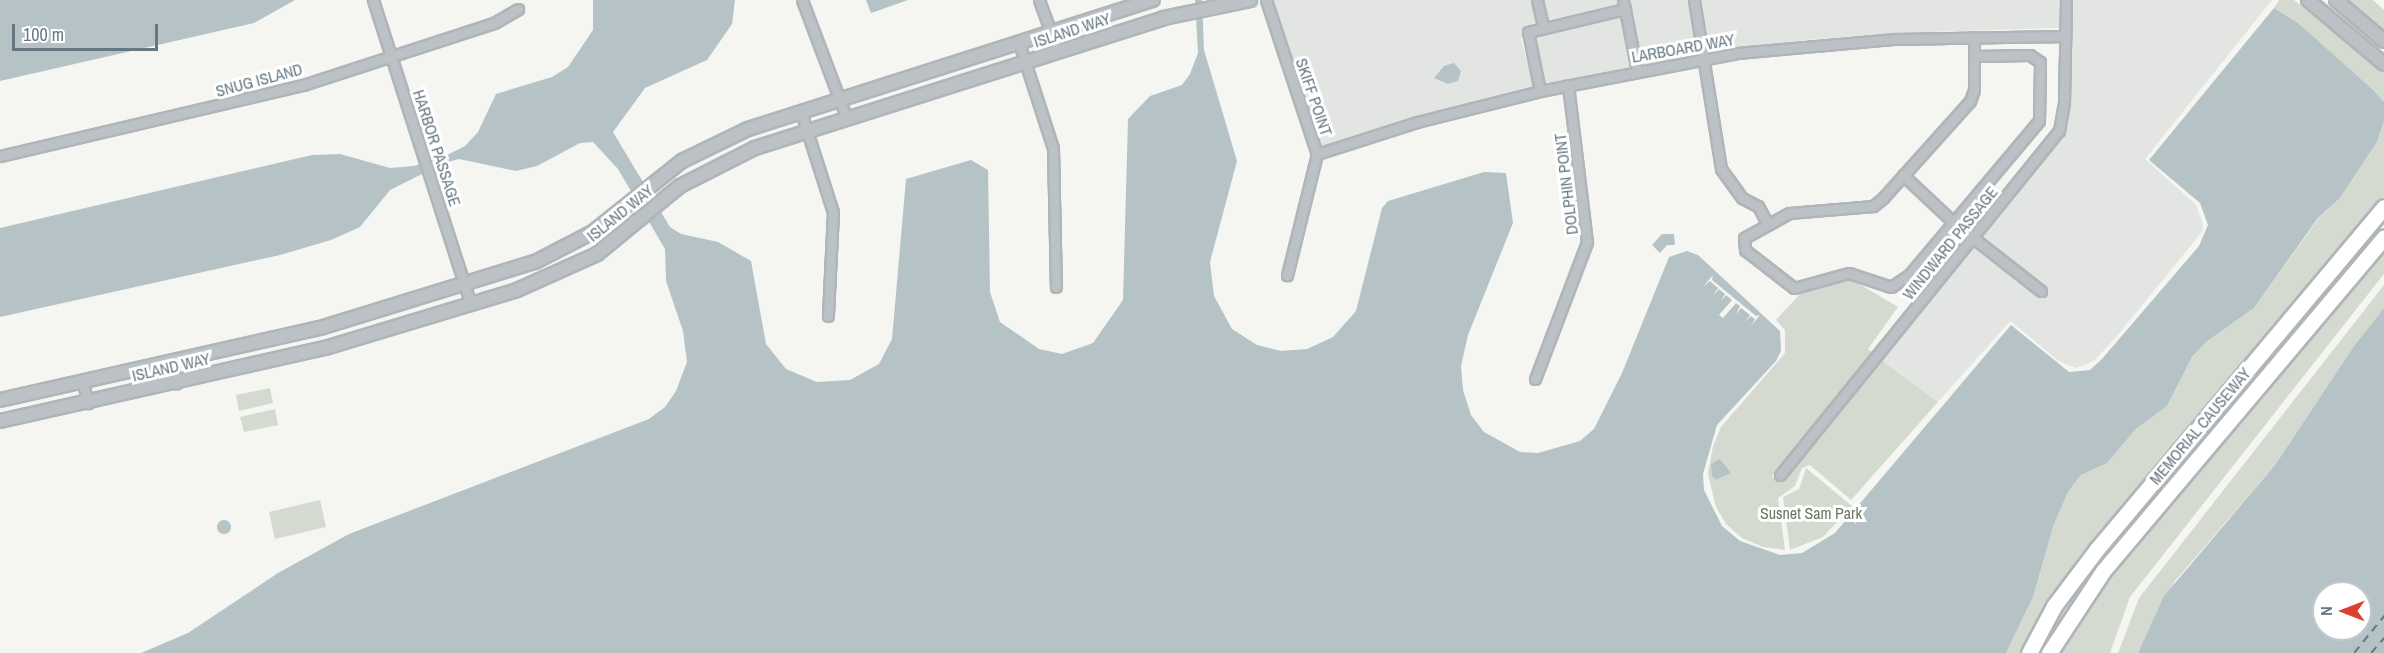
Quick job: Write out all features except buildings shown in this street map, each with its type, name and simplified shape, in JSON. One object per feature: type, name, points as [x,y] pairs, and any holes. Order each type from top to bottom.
[{"type":"main road","name":"MEMORIAL CAUSEWAY","points":[[2029,653],[2071,581],[2384,207]]},
{"type":"main road","name":"MEMORIAL CAUSEWAY","points":[[2049,653],[2096,580],[2384,237]]},
{"type":"street","name":"HARBOR PASSAGE","points":[[373,0],[471,305]]},
{"type":"street","points":[[802,0],[847,119]]},
{"type":"street","points":[[1039,0],[1058,52]]},
{"type":"street","name":"ISLAND WAY","points":[[0,400],[320,328],[466,285],[570,246],[648,186],[708,147],[840,99],[1153,0]]},
{"type":"street","name":"ISLAND WAY","points":[[0,421],[176,384],[325,348],[471,305],[575,266],[713,166],[808,131],[1189,11],[1250,0]]},
{"type":"street","name":"SKIFF POINT","points":[[1266,0],[1317,154],[1287,275]]},
{"type":"street","points":[[1537,0],[1543,26]]},
{"type":"street","points":[[1694,0],[1721,169],[1742,198],[1758,206],[1768,225]]},
{"type":"street","name":"WINDWARD PASSAGE","points":[[1780,475],[2059,131],[2064,103],[2066,0]]},
{"type":"street","points":[[2308,0],[2384,64]]},
{"type":"street","points":[[2336,0],[2384,40]]},
{"type":"street","points":[[1540,91],[1527,38],[1534,28],[1624,4],[1637,71]]},
{"type":"street","name":"SNUG ISLAND","points":[[0,156],[196,112],[392,58],[494,23],[518,9]]},
{"type":"street","points":[[1974,36],[1974,90],[1970,101],[1873,206],[1789,213],[1744,238],[1745,250],[1794,288],[1850,273],[1891,287],[1910,274],[2038,121],[2040,63],[2030,55],[1975,56]]},
{"type":"street","name":"LARBOARD WAY","points":[[1317,154],[1417,122],[1540,91],[1702,60],[1806,45],[1974,36],[2064,36]]},
{"type":"street","points":[[1019,43],[1053,148],[1056,287]]},
{"type":"street","name":"DOLPHIN POINT","points":[[1535,379],[1587,242],[1568,85]]},
{"type":"street","points":[[801,112],[833,212],[828,316]]},
{"type":"street","points":[[1903,175],[1973,239],[2041,291]]},
{"type":"street","points":[[172,363],[176,384]]},
{"type":"street","points":[[2245,372],[2259,384]]},
{"type":"street","points":[[83,383],[88,403]]},
{"type":"shaded area","points":[[0,0],[295,0],[254,23],[0,81]]},
{"type":"shaded area","points":[[593,0],[735,0],[732,24],[707,60],[645,88],[613,132],[670,227],[681,234],[718,242],[751,261],[766,344],[786,369],[817,382],[850,380],[879,364],[892,339],[906,179],[971,160],[988,170],[990,292],[1000,322],[1039,349],[1062,354],[1093,343],[1123,300],[1128,119],[1150,96],[1182,85],[1190,74],[1198,53],[1195,0],[1202,0],[1204,50],[1237,161],[1210,262],[1214,296],[1232,329],[1257,345],[1281,351],[1307,349],[1333,337],[1356,311],[1382,208],[1388,201],[1484,172],[1506,173],[1513,223],[1468,335],[1461,366],[1463,390],[1471,415],[1484,432],[1520,452],[1538,453],[1580,441],[1594,429],[1622,373],[1669,257],[1687,251],[1698,255],[1780,331],[1781,351],[1776,361],[1717,425],[1703,474],[1704,490],[1722,526],[1740,541],[1780,555],[1802,553],[1835,533],[2011,325],[2069,372],[2090,370],[2102,359],[2199,246],[2208,225],[2200,203],[2149,160],[2274,8],[2298,23],[2373,90],[2384,102],[2384,121],[2377,142],[2340,198],[2318,218],[2254,308],[2206,342],[2192,357],[2167,406],[2136,429],[2107,463],[2081,475],[2068,492],[2054,524],[2033,597],[2006,653],[141,653],[188,633],[278,573],[349,534],[649,419],[665,407],[676,391],[687,362],[683,331],[666,281],[665,249],[618,169],[593,142],[580,143],[537,166],[516,171],[459,159],[444,163],[390,190],[360,227],[331,240],[280,255],[0,317],[0,228],[312,155],[340,154],[390,168],[414,166],[447,155],[465,146],[478,132],[496,94],[552,77],[568,67],[593,30]]},
{"type":"shaded area","points":[[866,0],[908,0],[871,13]]},
{"type":"shaded area","points":[[1272,0],[1531,0],[1537,22],[1525,28],[1521,39],[1534,87],[1321,147]]},
{"type":"shaded area","points":[[1543,0],[1617,0],[1618,5],[1548,20]]},
{"type":"shaded area","points":[[1629,0],[1688,0],[1696,56],[1642,65]]},
{"type":"shaded area","points":[[1699,0],[2060,0],[2059,28],[1895,33],[1806,40],[1707,54]]},
{"type":"shaded area","points":[[2072,0],[2272,0],[2145,159],[2196,205],[2203,224],[2202,232],[2116,337],[2094,361],[2076,368],[2059,361],[2010,321],[1938,402],[1881,360],[1974,246],[2042,298],[2049,291],[1981,238],[2064,134],[2069,115]]},
{"type":"shaded area","points":[[1620,15],[1631,67],[1545,85],[1533,35]]},
{"type":"shaded area","points":[[1454,63],[1461,71],[1458,81],[1448,84],[1434,78],[1444,66]]},
{"type":"shaded area","points":[[1662,234],[1674,234],[1675,245],[1667,245],[1660,253],[1652,245]]},
{"type":"shaded area","points":[[2384,308],[2384,653],[2138,653],[2164,596],[2275,465],[2354,346]]},
{"type":"shaded area","points":[[1720,459],[1731,473],[1716,480],[1712,476],[1711,464]]},
{"type":"shaded area","points":[[224,520],[229,522],[231,527],[229,532],[224,534],[219,532],[217,527],[219,522]]},
{"type":"green space","points":[[2279,0],[2294,0],[2310,13],[2313,12],[2380,68],[2384,73],[2384,102],[2298,23],[2274,8]]},
{"type":"green space","points":[[2344,0],[2373,0],[2384,10],[2384,34]]},
{"type":"green space","points":[[2384,121],[2384,197],[2081,554],[2047,604],[2021,653],[2006,653],[2033,597],[2054,524],[2068,492],[2081,475],[2107,463],[2136,429],[2167,406],[2192,357],[2206,342],[2254,308],[2319,218],[2340,198],[2377,142]]},
{"type":"green space","points":[[2384,244],[2384,274],[2130,597],[2110,653],[2054,653],[2081,609]]},
{"type":"green space","points":[[2355,249],[2359,252],[2339,282],[2271,356]]},
{"type":"green space","points":[[1849,278],[1898,307],[1868,349],[1873,353],[1772,477],[1781,482],[1881,360],[1938,402],[1851,500],[1810,465],[1802,468],[1795,486],[1778,498],[1785,550],[1763,547],[1742,538],[1726,524],[1716,507],[1708,474],[1713,446],[1721,427],[1785,353],[1785,330],[1776,320],[1803,291]]},
{"type":"green space","points":[[2384,285],[2384,308],[2354,346],[2275,465],[2175,581],[2138,653],[2118,653],[2139,598]]},
{"type":"green space","points":[[270,388],[273,403],[239,411],[236,395]]},
{"type":"green space","points":[[2231,399],[2235,405],[2092,574],[2043,653],[2034,653],[2061,603]]},
{"type":"green space","points":[[275,409],[278,425],[244,432],[240,417]]},
{"type":"green space","name":"Susnet Sam Park","points":[[1806,468],[1852,506],[1823,537],[1790,550],[1783,497],[1799,489]]},
{"type":"green space","points":[[320,500],[326,527],[275,539],[269,512]]},
{"type":"pier","points":[[1713,275],[1712,280],[1756,316],[1760,315],[1751,326],[1755,319],[1751,316],[1745,322],[1750,315],[1741,308],[1736,314],[1740,306],[1736,303],[1723,318],[1719,315],[1732,300],[1726,295],[1721,301],[1725,294],[1719,289],[1713,296],[1718,288],[1710,281],[1703,287]]},
{"type":"ferry route","points":[[2354,653],[2384,616]]},
{"type":"ferry route","points":[[2371,653],[2384,638]]}]
